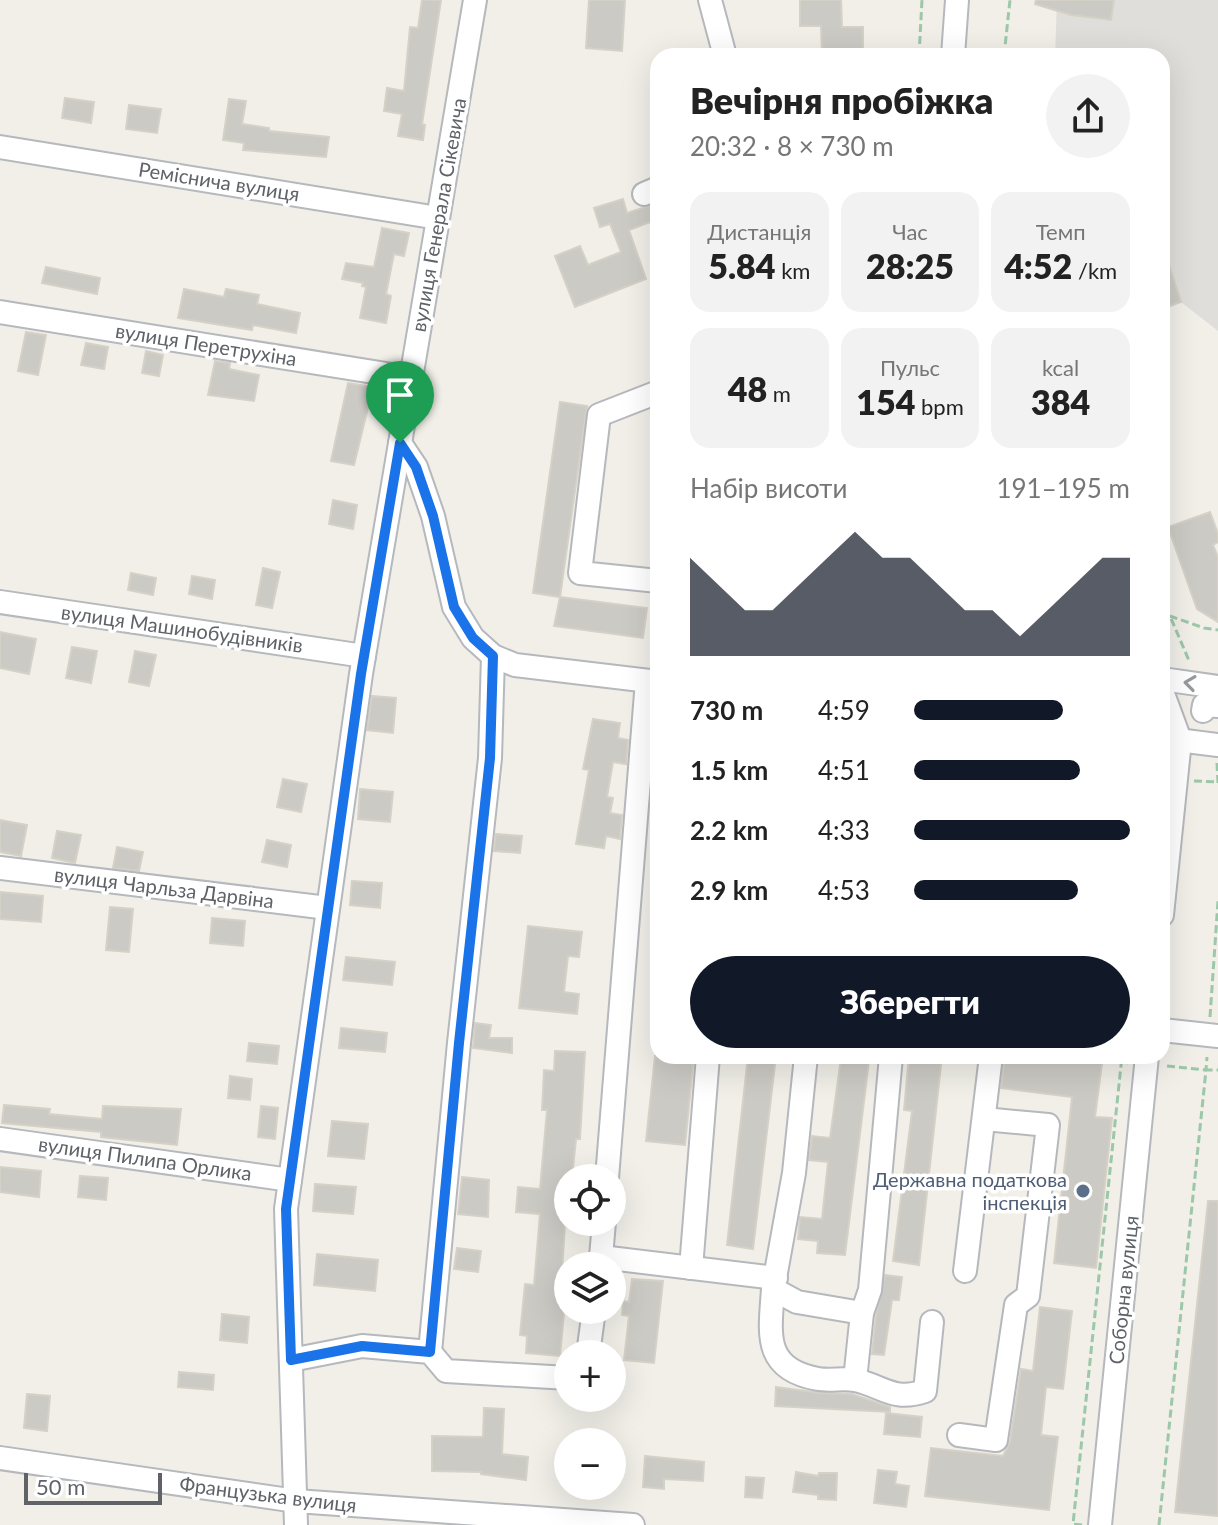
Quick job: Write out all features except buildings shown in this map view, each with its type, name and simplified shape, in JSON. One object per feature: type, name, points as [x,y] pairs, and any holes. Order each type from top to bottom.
[{"type":"street","name":"вулиця Генерала Сікевича","points":[[296,1525],[286,1209],[364,656],[475,0]]},
{"type":"street","points":[[710,0],[723,48]]},
{"type":"street","points":[[954,48],[957,0]]},
{"type":"street","name":"Реміснича вулиця","points":[[0,147],[438,218]]},
{"type":"street","name":"вулиця Перетрухіна","points":[[0,312],[411,378]]},
{"type":"street","points":[[650,395],[599,415],[580,573],[650,580]]},
{"type":"street","points":[[400,443],[416,467],[433,516],[454,607],[473,638],[493,656],[515,665],[650,682]]},
{"type":"street","name":"вулиця Машинобудівників","points":[[0,602],[364,656]]},
{"type":"street","points":[[430,1352],[490,758],[493,656]]},
{"type":"street","points":[[1170,680],[1218,687]]},
{"type":"street","points":[[1218,706],[1202,706],[1204,712],[1218,713]]},
{"type":"street","points":[[608,1164],[650,714]]},
{"type":"street","points":[[1171,739],[1218,745]]},
{"type":"street","name":"вулиця Чарльза Дарвіна","points":[[0,868],[328,908]]},
{"type":"street","points":[[1170,1031],[1213,1036]]},
{"type":"street","points":[[691,1268],[707,1064]]},
{"type":"street","points":[[805,1064],[794,1173],[775,1284],[769,1343],[787,1369],[818,1379],[855,1380],[886,1393],[909,1397],[925,1391],[932,1322]]},
{"type":"street","points":[[855,1380],[862,1313],[870,1290],[890,1064]]},
{"type":"street","points":[[965,1271],[990,1064]]},
{"type":"street","name":"Соборна вулиця","points":[[1100,1525],[1146,1064]]},
{"type":"street","points":[[959,1435],[996,1440],[1016,1305],[1028,1296],[1048,1125],[984,1119]]},
{"type":"street","name":"вулиця Пилипа Орлика","points":[[0,1139],[290,1180]]},
{"type":"street","points":[[626,1263],[691,1268],[775,1284],[797,1302],[862,1313]]},
{"type":"street","points":[[291,1360],[362,1346],[430,1352],[446,1371],[554,1377]]},
{"type":"street","name":"Французька вулиця","points":[[0,1458],[296,1501],[633,1525]]},
{"type":"path","points":[[919,48],[922,0]]},
{"type":"path","points":[[1005,48],[1010,0]]},
{"type":"path","points":[[1170,616],[1218,630]]},
{"type":"path","points":[[1159,1525],[1206,1070],[1213,1036],[1218,901]]},
{"type":"path","points":[[1084,1525],[1073,1525],[1121,1064]]},
{"type":"path","points":[[1206,1070],[1218,1070]]},
{"type":"shaded area","points":[[1057,0],[1218,0],[1218,331],[1181,302],[1170,305],[1170,48],[1055,48]]},
{"type":"place","name":"Державна податкова інспекція","points":[[1083,1191]]},
{"type":"route","points":[[400,443],[416,467],[433,516],[454,607],[473,638],[493,656],[490,758],[430,1352],[362,1346],[291,1360],[286,1209],[361,674],[400,443]]}]
